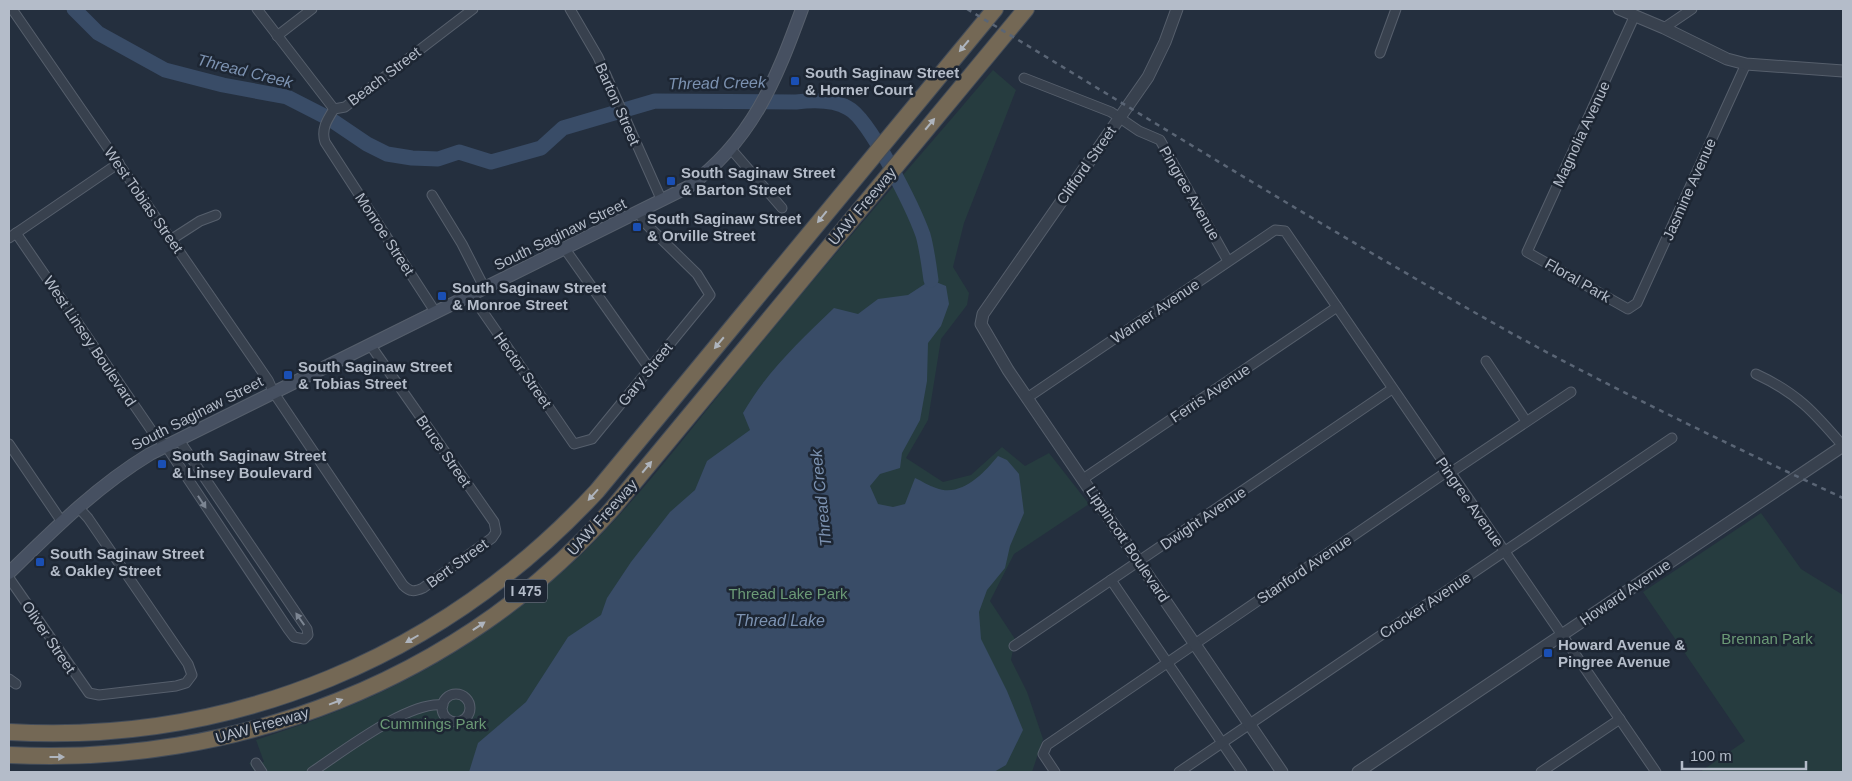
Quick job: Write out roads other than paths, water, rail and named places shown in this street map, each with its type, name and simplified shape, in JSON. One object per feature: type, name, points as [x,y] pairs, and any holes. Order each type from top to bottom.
[{"type":"highway","name":"UAW Freeway","points":[[9,732],[58,733],[108,730],[165,724],[231,712],[282,697],[339,676],[400,646],[456,613],[533,554],[592,497],[995,9]]},
{"type":"highway","name":"UAW Freeway","points":[[9,755],[68,757],[132,752],[188,744],[253,730],[300,716],[363,691],[406,670],[470,632],[550,572],[601,522],[1026,9]]},
{"type":"main road","name":"South Saginaw Street","points":[[9,573],[78,507],[123,471],[166,446],[639,213],[702,177],[731,149],[756,115],[773,84],[802,9]]},
{"type":"street","name":"West Tobias Street","points":[[12,9],[268,380],[274,393],[403,584],[409,590],[415,591]]},
{"type":"street","points":[[257,9],[334,109]]},
{"type":"street","points":[[277,36],[312,9]]},
{"type":"street","name":"Beach Street","points":[[333,154],[323,135],[325,124],[334,109],[345,107],[473,9]]},
{"type":"street","name":"Barton Street","points":[[570,9],[598,57],[662,201]]},
{"type":"street","name":"Clifford Street","points":[[983,314],[1148,77],[1165,42],[1176,9]]},
{"type":"street","points":[[1380,53],[1396,9]]},
{"type":"street","points":[[1619,9],[1664,28],[1727,59],[1746,64],[1843,70]]},
{"type":"street","points":[[1664,28],[1692,9]]},
{"type":"street","name":"Magnolia Avenue","points":[[1527,252],[1635,16]]},
{"type":"street","name":"Jasmine Avenue","points":[[1628,309],[1637,303],[1746,64]]},
{"type":"street","name":"Pingree Avenue","points":[[1024,78],[1119,117],[1139,131],[1160,140],[1228,261]]},
{"type":"street","points":[[731,149],[782,208]]},
{"type":"street","name":"Monroe Street","points":[[333,154],[436,313]]},
{"type":"street","points":[[12,236],[119,163]]},
{"type":"street","points":[[432,195],[462,244],[485,289]]},
{"type":"street","name":"Gary Street","points":[[574,444],[592,439],[710,295],[697,274],[645,223],[639,213]]},
{"type":"street","points":[[172,240],[200,221],[216,215]]},
{"type":"street","name":"Warner Avenue","points":[[1028,398],[1274,230],[1285,231]]},
{"type":"street","name":"Pingree Avenue","points":[[1285,231],[1656,772]]},
{"type":"street","name":"West Linsey Boulevard","points":[[12,236],[154,434],[166,446],[294,636],[304,639],[308,635],[307,629],[252,549]]},
{"type":"street","points":[[565,249],[649,368]]},
{"type":"street","name":"Floral Park","points":[[1527,252],[1628,309]]},
{"type":"street","name":"Hector Street","points":[[472,296],[574,444]]},
{"type":"street","name":"Ferris Avenue","points":[[1083,479],[1337,307]]},
{"type":"street","name":"Lippincott Boulevard","points":[[983,314],[981,324],[991,344],[1282,772]]},
{"type":"street","name":"Bruce Street","points":[[371,346],[494,522],[496,532]]},
{"type":"street","points":[[1486,361],[1526,421]]},
{"type":"street","points":[[1756,374],[1786,389],[1810,408],[1843,446]]},
{"type":"street","name":"Dwight Avenue","points":[[1014,646],[1392,389]]},
{"type":"street","name":"Stanford Avenue","points":[[1055,772],[1042,754],[1047,745],[1442,475],[1450,473],[1571,392]]},
{"type":"street","name":"Crocker Avenue","points":[[1179,772],[1672,438]]},
{"type":"street","points":[[179,440],[252,549],[240,558]]},
{"type":"street","points":[[9,444],[62,522]]},
{"type":"street","name":"Howard Avenue","points":[[1358,772],[1843,446]]},
{"type":"street","name":"Oliver Street","points":[[9,578],[83,686],[91,694],[176,686],[186,683],[192,675],[188,664],[88,518],[78,507]]},
{"type":"street","name":"Bert Street","points":[[415,591],[423,588],[492,538],[496,532]]},
{"type":"street","points":[[1111,580],[1242,772]]},
{"type":"street","points":[[312,772],[372,732],[398,718],[427,706],[443,705]]},
{"type":"street","points":[[1541,772],[1620,719]]},
{"type":"street","points":[[256,763],[262,772]]},
{"type":"water","name":"Thread Lake","points":[[931,280],[946,286],[949,304],[941,326],[928,343],[927,381],[920,420],[902,453],[900,468],[880,474],[870,486],[878,504],[893,507],[905,504],[915,478],[936,488],[954,490],[963,487],[979,476],[998,456],[1007,460],[1019,474],[1024,513],[1010,546],[1005,568],[987,590],[979,612],[981,639],[1007,691],[1023,730],[1006,765],[994,772],[469,772],[478,743],[526,702],[568,637],[601,615],[607,598],[631,562],[670,512],[695,490],[707,461],[750,430],[743,413],[763,383],[785,357],[834,308],[858,314],[878,299],[908,295]]},
{"type":"waterway","name":"Thread Creek","points":[[74,9],[98,33],[165,70],[223,85],[287,97],[330,119],[367,144],[387,154],[412,158],[438,159],[459,152],[491,162],[541,148],[563,128],[655,101],[816,101],[836,103],[848,108],[857,116],[868,129],[890,166],[911,206],[923,235],[931,280]]},
{"type":"railway","points":[[967,9],[1307,215],[1513,334],[1677,419],[1843,498]]},
{"type":"place","name":"South Saginaw Street & Horner Court","points":[[795,81]]},
{"type":"place","name":"South Saginaw Street & Barton Street","points":[[671,181]]},
{"type":"place","name":"South Saginaw Street & Orville Street","points":[[637,227]]},
{"type":"place","name":"South Saginaw Street & Monroe Street","points":[[442,296]]},
{"type":"place","name":"South Saginaw Street & Tobias Street","points":[[288,375]]},
{"type":"place","name":"South Saginaw Street & Linsey Boulevard","points":[[162,464]]},
{"type":"place","name":"South Saginaw Street & Oakley Street","points":[[40,562]]},
{"type":"place","name":"Howard Avenue & Pingree Avenue","points":[[1548,653]]},
{"type":"park label","name":"Thread Lake Park","points":[[788,593]]},
{"type":"park label","name":"Brennan Park","points":[[1767,638]]},
{"type":"park label","name":"Cummings Park","points":[[433,723]]}]
